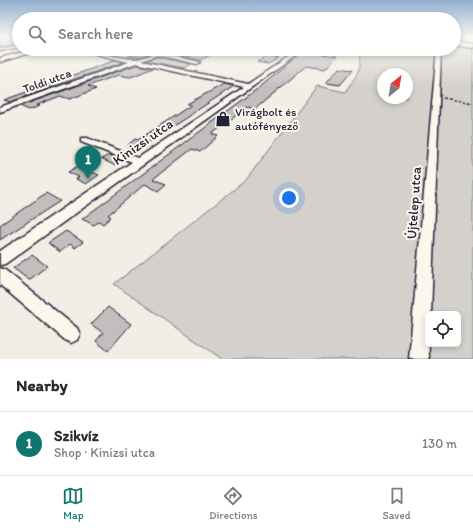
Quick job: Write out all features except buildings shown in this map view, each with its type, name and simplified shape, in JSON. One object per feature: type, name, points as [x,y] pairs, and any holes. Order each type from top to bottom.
[{"type":"main road","points":[[0,60],[15,56]]},
{"type":"street","points":[[108,56],[250,86]]},
{"type":"street","name":"Toldi utca","points":[[0,110],[151,56]]},
{"type":"street","points":[[166,56],[197,62]]},
{"type":"street","name":"Kinizsi utca","points":[[0,259],[250,86],[291,56]]},
{"type":"street","name":"Újtelep utca","points":[[419,359],[438,56]]},
{"type":"street","points":[[84,140],[140,162]]},
{"type":"street","points":[[0,275],[71,334]]},
{"type":"path","points":[[435,96],[473,103]]},
{"type":"shaded area","points":[[461,54],[473,54],[473,359],[222,359],[114,284],[246,180],[317,86],[345,92],[355,78],[359,70],[359,56],[461,56]]},
{"type":"place","name":"Virágbolt és autófényező","points":[[223,119]]},
{"type":"place","name":"Szikvíz","points":[[88,179]]}]
